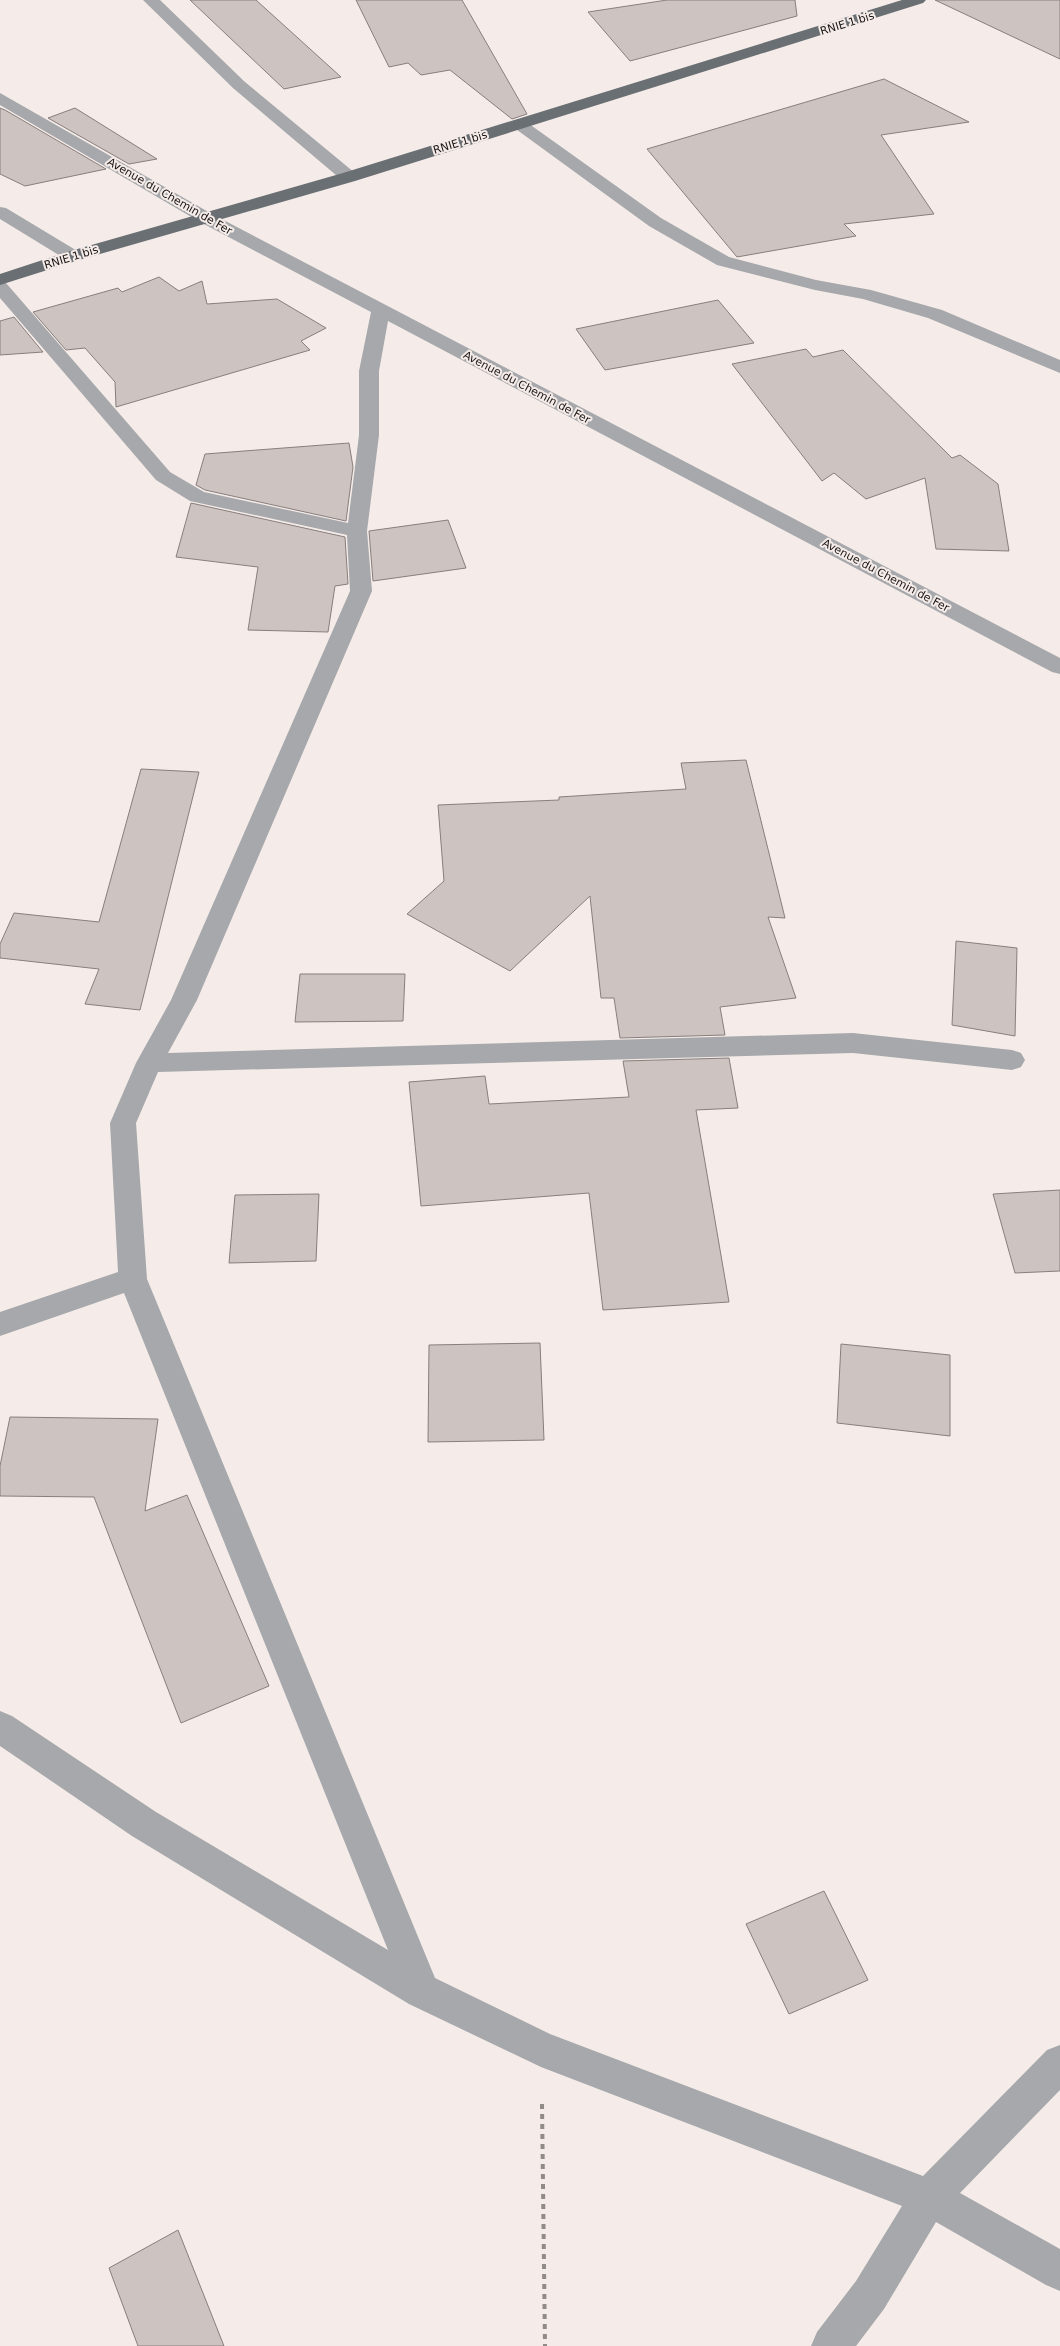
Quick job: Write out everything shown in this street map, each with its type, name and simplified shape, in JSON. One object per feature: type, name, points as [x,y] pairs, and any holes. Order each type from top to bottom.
[{"type":"main road","name":"RNIE 1 bis","points":[[0,280],[74,256],[349,177],[918,0]]},
{"type":"street","points":[[152,0],[239,85],[349,177]]},
{"type":"street","name":"Avenue du Chemin de Fer","points":[[0,98],[206,218],[1060,667]]},
{"type":"street","points":[[518,124],[656,222],[723,262],[815,285],[865,294],[935,314],[1060,367]]},
{"type":"street","points":[[0,212],[74,256]]},
{"type":"street","points":[[0,287],[163,476],[197,497],[358,531]]},
{"type":"street","points":[[381,310],[369,371],[369,435],[358,531],[361,591],[280,772],[184,1000],[149,1063],[123,1123],[133,1279],[422,1991]]},
{"type":"street","points":[[149,1063],[853,1043],[1012,1060]]},
{"type":"street","points":[[0,1324],[133,1279]]},
{"type":"street","points":[[0,1727],[144,1824],[422,1991],[541,2049],[928,2197],[1060,2271]]},
{"type":"street","points":[[831,2346],[870,2295],[928,2197],[1060,2063]]},
{"type":"path","points":[[541,2049],[545,2346]]},
{"type":"building","points":[[190,0],[256,0],[341,77],[284,89]]},
{"type":"building","points":[[356,0],[462,0],[527,114],[512,119],[450,70],[421,75],[408,63],[389,67]]},
{"type":"building","points":[[667,0],[795,0],[797,16],[630,61],[588,12]]},
{"type":"building","points":[[935,0],[1060,0],[1060,59]]},
{"type":"building","points":[[884,79],[969,122],[881,135],[934,214],[844,224],[856,236],[737,257],[647,149]]},
{"type":"building","points":[[0,108],[106,169],[25,186],[0,174]]},
{"type":"building","points":[[75,108],[157,159],[129,164],[48,118]]},
{"type":"building","points":[[159,277],[179,291],[202,281],[207,304],[277,299],[326,328],[301,341],[310,350],[116,407],[115,382],[85,348],[66,350],[33,312],[118,288],[122,292]]},
{"type":"building","points":[[718,300],[754,343],[605,370],[576,329]]},
{"type":"building","points":[[14,317],[43,352],[0,355],[0,321]]},
{"type":"building","points":[[806,349],[813,357],[843,350],[952,458],[960,455],[998,484],[1009,551],[936,549],[925,478],[866,499],[834,473],[822,481],[732,364]]},
{"type":"building","points":[[349,443],[353,467],[346,521],[205,490],[196,485],[205,454]]},
{"type":"building","points":[[191,503],[345,537],[348,584],[335,586],[328,632],[248,630],[258,567],[176,557]]},
{"type":"building","points":[[448,520],[466,568],[373,581],[369,531]]},
{"type":"building","points":[[746,760],[785,918],[768,917],[796,998],[720,1007],[725,1035],[620,1038],[614,998],[601,998],[590,896],[510,971],[407,914],[444,881],[438,805],[559,800],[559,797],[686,789],[681,763]]},
{"type":"building","points":[[141,769],[199,772],[140,1010],[85,1004],[99,969],[0,958],[0,944],[14,913],[99,922]]},
{"type":"building","points":[[956,941],[1017,948],[1015,1036],[952,1025]]},
{"type":"building","points":[[300,974],[405,974],[403,1021],[295,1022]]},
{"type":"building","points":[[729,1058],[738,1108],[696,1110],[729,1302],[603,1310],[589,1193],[421,1206],[409,1082],[485,1076],[489,1104],[629,1097],[623,1061]]},
{"type":"building","points":[[1060,1190],[1060,1271],[1015,1273],[993,1194]]},
{"type":"building","points":[[319,1194],[316,1261],[229,1263],[235,1195]]},
{"type":"building","points":[[540,1343],[544,1440],[428,1442],[429,1345]]},
{"type":"building","points":[[841,1344],[950,1355],[950,1436],[837,1423]]},
{"type":"building","points":[[10,1417],[158,1419],[145,1511],[187,1495],[269,1686],[181,1723],[94,1497],[0,1496],[0,1466]]},
{"type":"building","points":[[824,1891],[868,1980],[789,2014],[746,1924]]},
{"type":"building","points":[[178,2230],[224,2346],[138,2346],[109,2268]]}]
